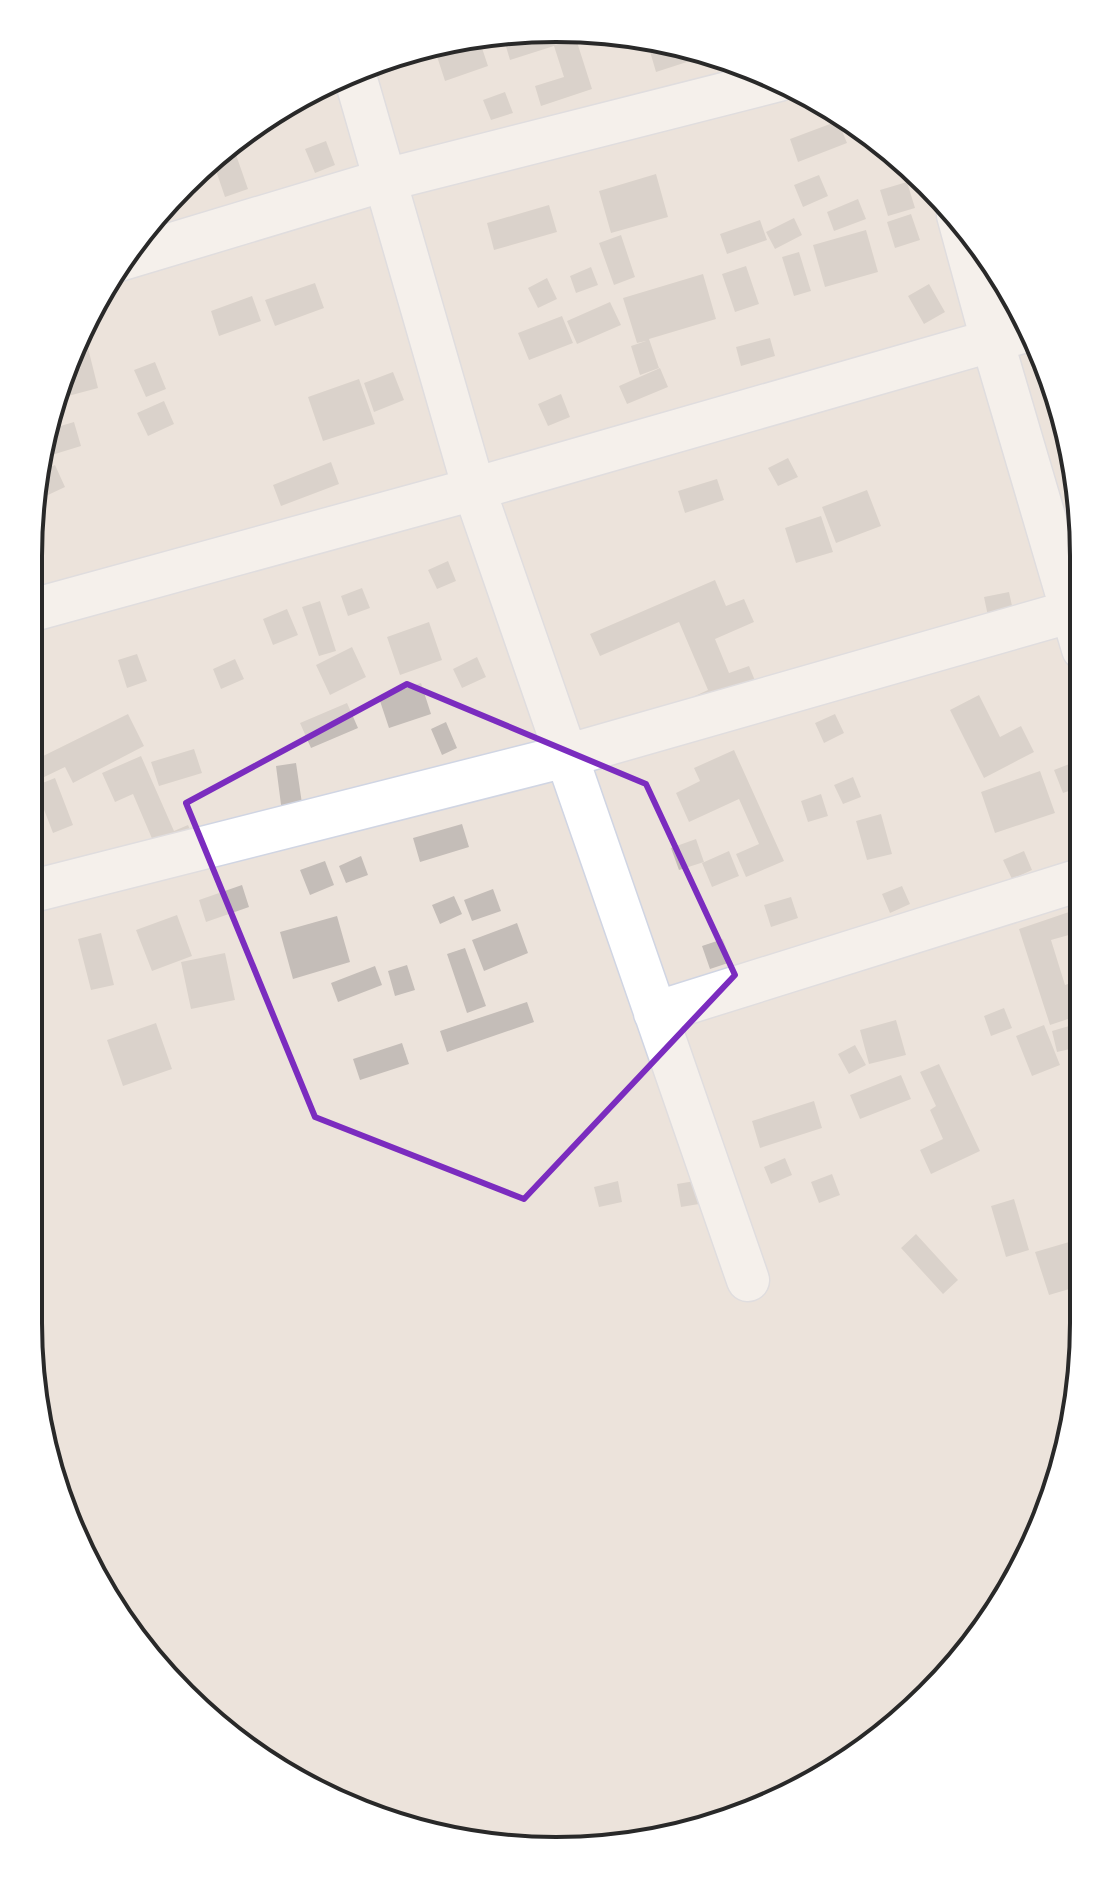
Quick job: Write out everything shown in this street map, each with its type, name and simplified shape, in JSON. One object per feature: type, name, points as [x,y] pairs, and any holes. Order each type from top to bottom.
[{"type":"street","points":[[357,82],[474,489],[748,1280]]},
{"type":"street","points":[[141,254],[385,180],[761,85]]},
{"type":"street","points":[[980,266],[1010,335],[1070,585]]},
{"type":"street","points":[[42,607],[474,489],[1010,335]]},
{"type":"street","points":[[42,889],[1070,625]]},
{"type":"street","points":[[655,1013],[1070,883]]},
{"type":"highlighted area","points":[[407,684],[646,784],[735,975],[524,1199],[315,1117],[186,803]]},
{"type":"building","points":[[577,43],[592,89],[541,106],[535,86],[564,77],[554,46],[510,60],[505,45]]},
{"type":"building","points":[[482,47],[488,66],[445,81],[437,57]]},
{"type":"building","points":[[650,51],[690,60],[690,61],[656,72]]},
{"type":"building","points":[[505,92],[513,113],[491,120],[483,100]]},
{"type":"building","points":[[832,123],[841,128],[847,143],[798,162],[790,139]]},
{"type":"building","points":[[326,141],[335,165],[315,173],[305,149]]},
{"type":"building","points":[[236,154],[248,189],[225,197],[216,171]]},
{"type":"building","points":[[656,174],[668,217],[611,233],[599,191]]},
{"type":"building","points":[[819,175],[828,196],[803,207],[794,185]]},
{"type":"building","points":[[907,182],[915,208],[888,216],[880,190]]},
{"type":"building","points":[[858,199],[866,219],[834,231],[827,212]]},
{"type":"building","points":[[549,205],[557,232],[494,250],[487,223]]},
{"type":"building","points":[[911,214],[920,240],[895,248],[887,222]]},
{"type":"building","points":[[794,218],[802,235],[775,249],[766,232]]},
{"type":"building","points":[[760,220],[767,240],[727,254],[720,234]]},
{"type":"building","points":[[866,230],[878,272],[825,287],[813,245]]},
{"type":"building","points":[[621,235],[635,277],[614,285],[599,243]]},
{"type":"building","points":[[799,252],[811,291],[794,296],[782,257]]},
{"type":"building","points":[[746,266],[759,304],[735,312],[722,274]]},
{"type":"building","points":[[591,267],[598,285],[576,293],[570,276]]},
{"type":"building","points":[[703,274],[716,319],[649,339],[659,368],[640,375],[631,346],[646,341],[637,343],[623,298]]},
{"type":"building","points":[[547,278],[557,299],[538,308],[528,288]]},
{"type":"building","points":[[315,283],[324,308],[275,326],[265,300]]},
{"type":"building","points":[[929,284],[945,312],[924,324],[908,296]]},
{"type":"building","points":[[252,296],[261,321],[219,336],[211,311]]},
{"type":"building","points":[[610,302],[621,325],[577,344],[567,321]]},
{"type":"building","points":[[562,316],[573,343],[529,360],[518,333]]},
{"type":"building","points":[[770,338],[775,356],[741,366],[736,347]]},
{"type":"building","points":[[87,345],[98,388],[68,396]]},
{"type":"building","points":[[155,362],[166,389],[146,397],[134,370]]},
{"type":"building","points":[[660,368],[668,387],[627,404],[619,386]]},
{"type":"building","points":[[393,372],[404,400],[374,412],[364,383]]},
{"type":"building","points":[[359,379],[375,424],[323,441],[308,397]]},
{"type":"building","points":[[561,394],[570,417],[548,426],[538,404]]},
{"type":"building","points":[[164,401],[174,424],[148,436],[137,413]]},
{"type":"building","points":[[74,422],[81,446],[52,455],[59,426]]},
{"type":"building","points":[[788,458],[798,477],[778,486],[768,468]]},
{"type":"building","points":[[331,462],[339,484],[281,506],[273,485]]},
{"type":"building","points":[[55,465],[65,487],[45,496],[46,489],[50,467]]},
{"type":"building","points":[[717,479],[724,500],[685,513],[678,491]]},
{"type":"building","points":[[867,490],[881,526],[836,543],[822,507]]},
{"type":"building","points":[[821,516],[833,552],[796,563],[785,528]]},
{"type":"building","points":[[448,561],[456,581],[437,589],[428,570]]},
{"type":"building","points":[[715,580],[726,606],[744,599],[754,622],[715,639],[729,673],[749,666],[756,683],[699,707],[695,696],[708,690],[679,622],[600,656],[590,634]]},
{"type":"building","points":[[362,588],[370,608],[348,616],[341,596]]},
{"type":"building","points":[[1009,592],[1014,615],[989,621],[984,597]]},
{"type":"building","points":[[320,601],[336,651],[319,656],[302,607]]},
{"type":"building","points":[[287,609],[298,635],[273,645],[263,619]]},
{"type":"building","points":[[429,622],[442,660],[400,675],[387,637]]},
{"type":"building","points":[[352,647],[366,677],[330,695],[316,665]]},
{"type":"building","points":[[137,654],[147,681],[127,688],[118,660]]},
{"type":"building","points":[[477,657],[486,677],[462,688],[453,669]]},
{"type":"building","points":[[235,659],[244,679],[221,689],[213,669]]},
{"type":"building","points":[[421,683],[431,714],[389,728],[379,698]]},
{"type":"building","points":[[979,695],[1000,737],[1021,726],[1034,752],[984,778],[950,710]]},
{"type":"building","points":[[347,703],[358,728],[311,748],[300,723]]},
{"type":"building","points":[[128,714],[144,746],[73,783],[65,767],[42,778],[42,757]]},
{"type":"building","points":[[835,714],[844,733],[824,743],[815,723]]},
{"type":"building","points":[[446,722],[457,748],[442,755],[431,729]]},
{"type":"building","points":[[194,749],[202,773],[159,786],[151,762]]},
{"type":"building","points":[[734,750],[784,861],[746,877],[736,854],[759,844],[739,799],[689,822],[676,793],[700,781],[694,768]]},
{"type":"building","points":[[141,756],[174,831],[188,825],[198,847],[162,862],[133,794],[115,802],[102,773]]},
{"type":"building","points":[[296,763],[304,817],[283,820],[276,766]]},
{"type":"building","points":[[1070,764],[1070,791],[1063,793],[1054,770]]},
{"type":"building","points":[[1040,771],[1055,813],[995,833],[981,792]]},
{"type":"building","points":[[853,777],[861,797],[843,804],[834,785]]},
{"type":"building","points":[[55,778],[73,825],[53,833],[42,804],[42,783]]},
{"type":"building","points":[[821,794],[828,816],[808,822],[801,801]]},
{"type":"building","points":[[881,814],[892,854],[867,860],[856,821]]},
{"type":"building","points":[[462,824],[469,847],[420,862],[413,838]]},
{"type":"building","points":[[696,839],[704,862],[679,870],[671,848]]},
{"type":"building","points":[[729,851],[739,876],[712,887],[702,863]]},
{"type":"building","points":[[1024,851],[1032,870],[1012,879],[1003,860]]},
{"type":"building","points":[[361,856],[368,875],[346,883],[339,866]]},
{"type":"building","points":[[325,861],[334,885],[310,895],[300,870]]},
{"type":"building","points":[[242,885],[249,907],[206,922],[199,900]]},
{"type":"building","points":[[902,886],[910,904],[890,913],[882,894]]},
{"type":"building","points":[[493,889],[501,911],[472,921],[464,900]]},
{"type":"building","points":[[454,896],[462,914],[440,924],[432,905]]},
{"type":"building","points":[[791,897],[798,918],[771,927],[764,905]]},
{"type":"building","points":[[1069,912],[1070,935],[1051,940],[1065,985],[1070,983],[1070,1018],[1050,1025],[1019,929]]},
{"type":"building","points":[[177,915],[192,956],[152,971],[136,930]]},
{"type":"building","points":[[337,916],[350,962],[293,979],[280,932]]},
{"type":"building","points":[[517,923],[528,953],[484,971],[472,940]]},
{"type":"building","points":[[101,933],[114,985],[91,990],[78,939]]},
{"type":"building","points":[[723,939],[731,962],[710,969],[702,946]]},
{"type":"building","points":[[465,948],[486,1006],[467,1013],[447,954]]},
{"type":"building","points":[[225,953],[235,1000],[191,1009],[181,962]]},
{"type":"building","points":[[407,965],[415,990],[395,996],[388,971]]},
{"type":"building","points":[[375,966],[382,985],[338,1002],[331,983]]},
{"type":"building","points":[[527,1002],[534,1022],[447,1052],[440,1031]]},
{"type":"building","points":[[1004,1008],[1012,1028],[991,1036],[984,1016]]},
{"type":"building","points":[[896,1020],[906,1055],[869,1064],[860,1030]]},
{"type":"building","points":[[156,1023],[172,1069],[123,1086],[107,1040]]},
{"type":"building","points":[[1044,1025],[1060,1065],[1032,1076],[1016,1036]]},
{"type":"building","points":[[1070,1026],[1070,1049],[1057,1052],[1052,1031]]},
{"type":"building","points":[[402,1043],[409,1064],[360,1080],[353,1059]]},
{"type":"building","points":[[855,1045],[866,1065],[849,1074],[838,1054]]},
{"type":"building","points":[[939,1064],[980,1151],[931,1174],[920,1150],[943,1139],[930,1110],[936,1106],[920,1072]]},
{"type":"building","points":[[901,1075],[911,1099],[860,1119],[850,1095]]},
{"type":"building","points":[[814,1101],[822,1128],[760,1148],[752,1121]]},
{"type":"building","points":[[785,1158],[792,1175],[771,1184],[764,1167]]},
{"type":"building","points":[[832,1174],[840,1195],[819,1203],[811,1182]]},
{"type":"building","points":[[701,1180],[705,1203],[681,1207],[677,1184]]},
{"type":"building","points":[[618,1181],[622,1202],[599,1207],[594,1187]]},
{"type":"building","points":[[1014,1199],[1029,1250],[1006,1257],[991,1206]]},
{"type":"building","points":[[916,1234],[958,1280],[943,1294],[901,1248]]},
{"type":"building","points":[[1070,1242],[1070,1289],[1049,1295],[1035,1252]]}]
